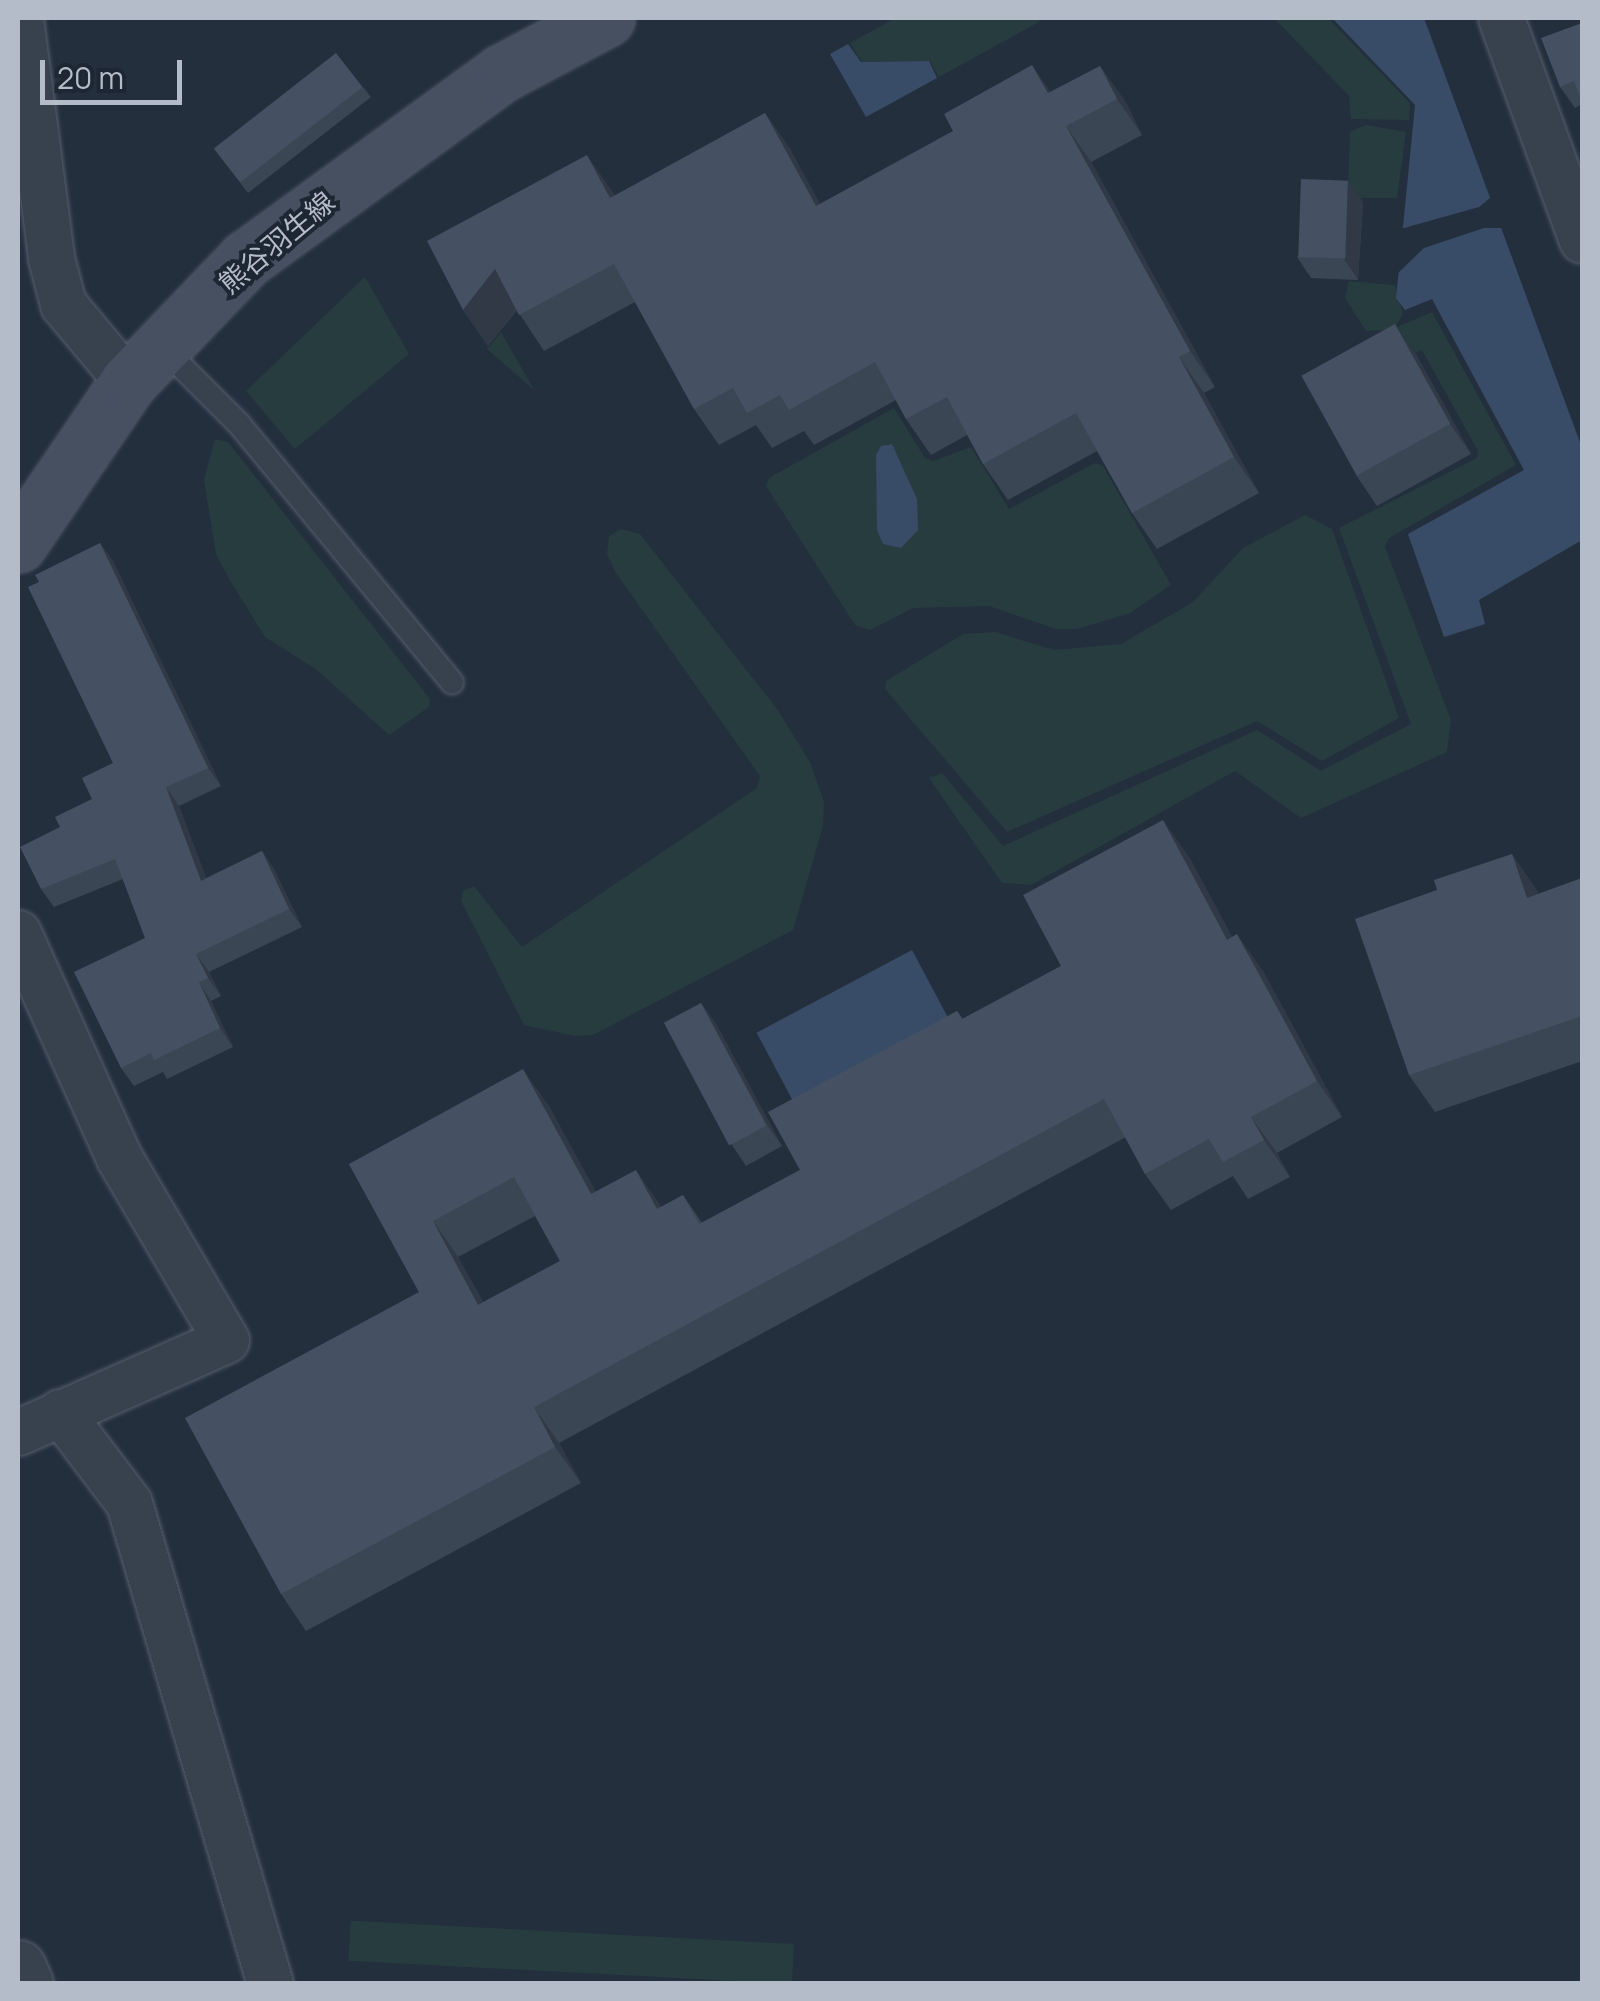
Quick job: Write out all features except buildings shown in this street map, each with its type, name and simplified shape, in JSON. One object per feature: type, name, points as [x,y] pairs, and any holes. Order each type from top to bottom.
[{"type":"main road","name":"熊谷羽生線","points":[[18,544],[144,365],[246,260],[377,159],[502,74],[606,18]]},
{"type":"street","points":[[20,18],[51,258],[64,304],[144,365]]},
{"type":"street","points":[[1500,18],[1582,240]]},
{"type":"street","points":[[18,933],[118,1156],[226,1340],[18,1432]]},
{"type":"street","points":[[60,1412],[129,1503],[270,1984]]},
{"type":"street","points":[[18,1968],[25,1984]]},
{"type":"lane","points":[[144,365],[239,424],[452,682]]},
{"type":"green space","points":[[896,18],[1046,18],[939,77],[930,61],[862,62],[850,43]]},
{"type":"green space","points":[[1274,18],[1328,18],[1410,103],[1409,120],[1351,119],[1349,96]]},
{"type":"green space","points":[[1366,125],[1406,132],[1397,198],[1355,198],[1348,189],[1350,132]]},
{"type":"green space","points":[[365,277],[409,354],[295,449],[246,391]]},
{"type":"green space","points":[[1349,281],[1395,285],[1403,314],[1395,328],[1432,312],[1516,465],[1389,538],[1385,547],[1451,720],[1447,752],[1301,818],[1235,771],[1031,885],[1002,883],[929,778],[942,773],[1003,846],[1257,730],[1321,771],[1411,724],[1339,528],[1477,458],[1478,451],[1422,350],[1387,363],[1388,330],[1366,331],[1345,298]]},
{"type":"green space","points":[[501,332],[534,390],[487,349]]},
{"type":"green space","points":[[894,408],[925,458],[933,461],[971,447],[1009,509],[1095,463],[1103,466],[1171,585],[1130,613],[1077,629],[1056,629],[989,606],[913,608],[870,630],[855,625],[766,486],[769,478]]},
{"type":"green space","points":[[215,439],[228,442],[430,699],[429,707],[389,735],[317,670],[265,637],[228,577],[216,554],[204,480]]},
{"type":"green space","points":[[1305,515],[1332,529],[1399,718],[1322,761],[1257,721],[1007,832],[885,689],[886,681],[963,634],[995,632],[1054,650],[1121,644],[1193,602],[1243,548]]},
{"type":"green space","points":[[621,529],[640,534],[777,709],[810,762],[824,802],[823,826],[793,930],[593,1035],[575,1036],[524,1025],[461,901],[463,891],[474,886],[522,947],[757,788],[760,776],[616,573],[607,554],[609,536]]},
{"type":"green space","points":[[351,1921],[794,1944],[792,1984],[349,1961]]},
{"type":"water","points":[[1332,18],[1424,18],[1582,448],[1582,540],[1479,600],[1485,624],[1444,637],[1408,534],[1524,470],[1432,299],[1405,310],[1396,298],[1415,105]]},
{"type":"water","points":[[848,44],[861,62],[929,61],[937,78],[866,117],[830,54]]},
{"type":"water","points":[[892,444],[917,499],[918,530],[901,548],[883,544],[877,530],[876,455],[881,446]]},
{"type":"water","points":[[912,950],[950,1022],[795,1105],[757,1033]]},
{"type":"pier","points":[[1497,192],[1510,228],[1484,228],[1424,248],[1398,273],[1397,230],[1479,207]]}]
